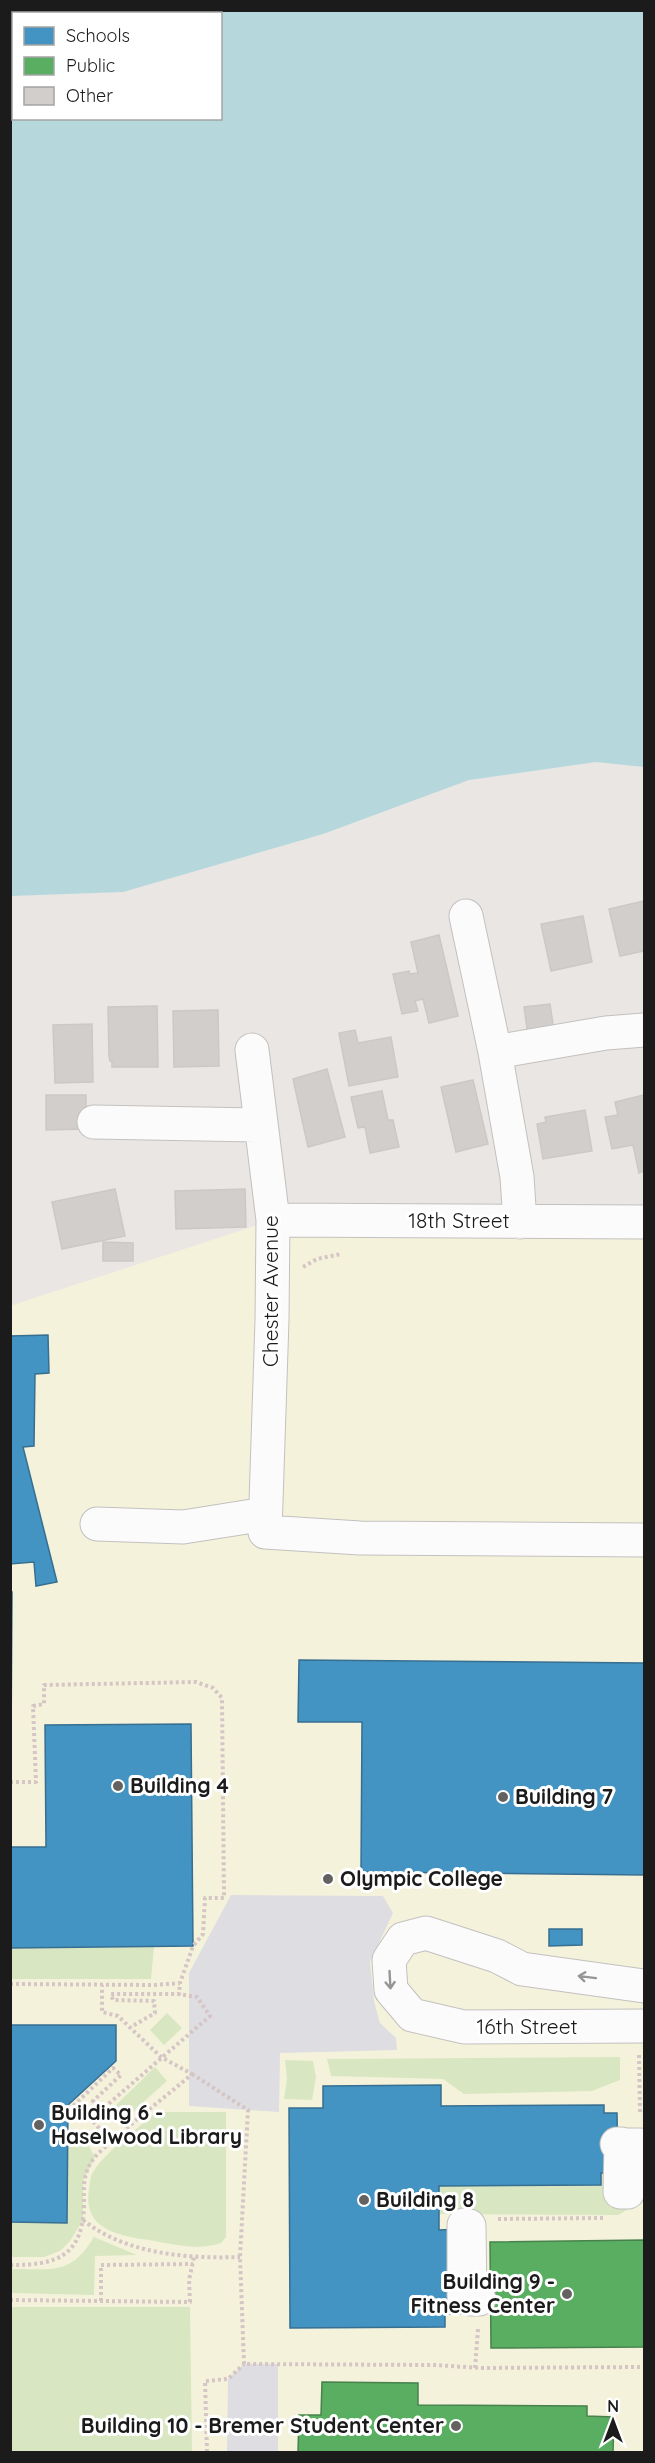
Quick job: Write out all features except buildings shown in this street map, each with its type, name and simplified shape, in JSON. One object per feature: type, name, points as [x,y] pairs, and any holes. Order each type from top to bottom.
[{"type":"street","points":[[466,916],[495,1052],[517,1177],[520,1222]]},
{"type":"street","points":[[495,1052],[606,1033],[645,1030]]},
{"type":"street","name":"Chester Avenue","points":[[252,1050],[273,1220],[265,1523]]},
{"type":"street","points":[[94,1122],[260,1125]]},
{"type":"street","name":"18th Street","points":[[273,1220],[645,1222]]},
{"type":"street","points":[[97,1524],[183,1527],[265,1523],[360,1538],[645,1540]]},
{"type":"street","name":"16th Street","points":[[645,1986],[522,1969],[476,1948],[426,1932],[403,1939],[389,1960],[391,1990],[412,2015],[464,2027],[645,2026]]},
{"type":"path","points":[[10,1782],[36,1782],[33,1706],[44,1704],[44,1685],[196,1682],[215,1690],[222,1698],[224,1898],[205,1898],[203,1934],[193,1947],[180,1983],[179,1994]]},
{"type":"path","points":[[10,1984],[155,1985],[180,1983]]},
{"type":"path","points":[[102,1984],[102,2012],[118,2016],[161,2057],[248,2110],[240,2257],[244,2364]]},
{"type":"path","points":[[111,2142],[91,2120],[210,2016],[196,1997],[179,1994],[111,1994],[113,2000],[154,2001],[155,2013],[131,2027]]},
{"type":"path","points":[[629,2145],[639,2053],[645,2053]]},
{"type":"path","points":[[68,2108],[72,2108],[113,2068],[121,2075],[93,2101],[101,2110]]},
{"type":"path","points":[[10,2265],[38,2265],[53,2262],[73,2247],[83,2220],[83,2181],[95,2157],[192,2074]]},
{"type":"path","points":[[491,2220],[615,2218]]},
{"type":"path","points":[[83,2220],[98,2232],[119,2241],[194,2257],[240,2257]]},
{"type":"path","points":[[10,2300],[190,2302],[189,2280],[194,2257]]},
{"type":"path","points":[[101,2301],[101,2265],[193,2264]]},
{"type":"path","points":[[471,2298],[475,2368]]},
{"type":"path","points":[[207,2452],[205,2381],[228,2379],[244,2364],[435,2365],[475,2368],[645,2367]]},
{"type":"shaded area","name":"Olympic College","points":[[273,1220],[644,1222],[644,2452],[11,2452],[10,1306]]},
{"type":"shaded area","points":[[231,1895],[383,1896],[393,1913],[370,1962],[374,2001],[380,2023],[396,2038],[397,2050],[280,2053],[279,2112],[189,2106],[189,1973]]},
{"type":"shaded area","points":[[244,2364],[278,2364],[278,2452],[227,2452],[228,2379]]},
{"type":"green space","points":[[154,1947],[151,1979],[11,1979],[11,1948]]},
{"type":"green space","points":[[167,2013],[182,2028],[164,2045],[150,2030]]},
{"type":"green space","points":[[620,2057],[620,2080],[592,2091],[464,2094],[443,2079],[331,2076],[327,2059]]},
{"type":"green space","points":[[285,2060],[313,2061],[316,2077],[312,2100],[284,2099],[287,2079]]},
{"type":"green space","points":[[155,2067],[167,2081],[119,2124],[112,2109]]},
{"type":"green space","points":[[156,2112],[226,2112],[226,2237],[221,2243],[185,2246],[126,2236],[105,2228],[91,2213],[88,2203],[90,2180],[98,2164]]},
{"type":"green space","points":[[86,2141],[95,2157],[83,2181],[83,2220],[70,2241],[60,2251],[44,2257],[11,2257],[11,2222],[67,2222],[68,2143]]},
{"type":"green space","points":[[601,2173],[618,2173],[632,2207],[618,2215],[439,2214],[439,2186],[600,2185]]},
{"type":"green space","points":[[94,2237],[137,2255],[95,2256],[94,2295],[11,2293],[11,2269],[58,2268],[77,2259]]},
{"type":"green space","points":[[11,2307],[190,2307],[192,2452],[11,2452]]},
{"type":"water","points":[[10,11],[644,11],[644,767],[596,762],[469,780],[323,834],[123,892],[11,896]]},
{"type":"place","name":"Building 4","points":[[118,1786]]},
{"type":"place","name":"Building 7","points":[[503,1797]]},
{"type":"place","name":"Olympic College","points":[[328,1879]]},
{"type":"place","name":"Building 6 - Haselwood Library","points":[[39,2125]]},
{"type":"place","name":"Building 8","points":[[364,2200]]},
{"type":"place","name":"Building 9 - Fitness Center","points":[[567,2294]]},
{"type":"place","name":"Building 10 - Bremer Student Center","points":[[456,2426]]}]
